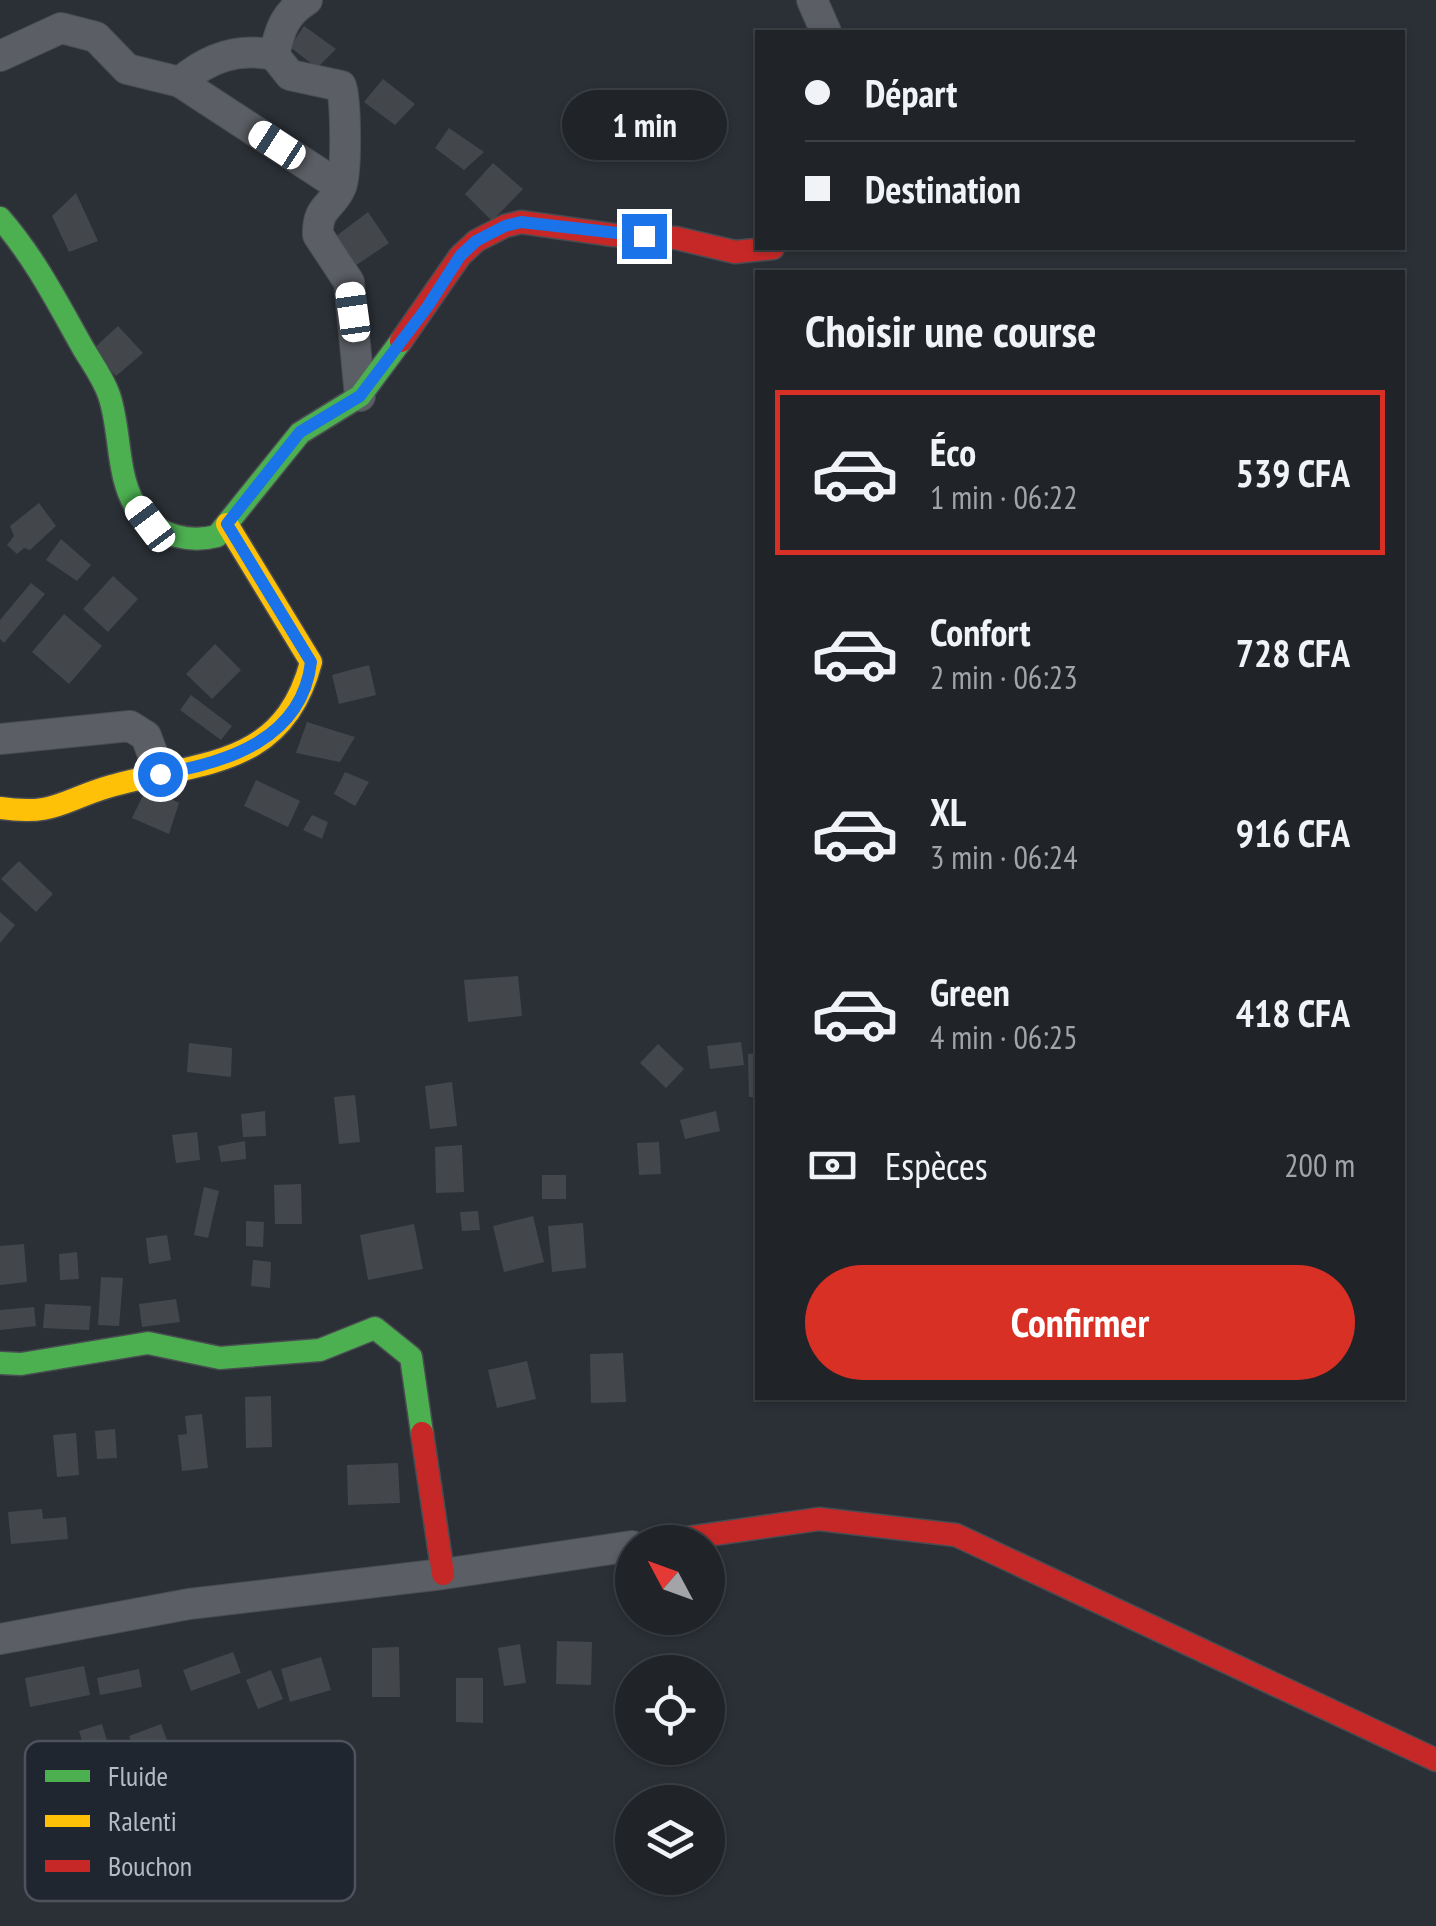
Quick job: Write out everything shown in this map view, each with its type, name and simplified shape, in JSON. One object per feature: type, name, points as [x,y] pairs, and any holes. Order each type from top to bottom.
[{"type":"street","points":[[274,55],[281,26],[292,10],[307,0]]},
{"type":"street","points":[[812,0],[825,30]]},
{"type":"street","points":[[0,56],[52,29],[73,28],[96,37],[126,68],[180,82],[341,187]]},
{"type":"street","points":[[180,82],[213,58],[256,51],[274,55],[290,75],[341,86],[346,100],[341,187],[322,210],[318,235],[349,282],[360,396]]},
{"type":"street","points":[[0,218],[40,265],[109,393],[126,483],[134,503],[150,524],[185,537],[212,538],[300,432],[360,396],[428,306],[460,256],[476,241],[505,226],[521,222],[613,235],[676,238],[735,252],[755,250]]},
{"type":"street","points":[[0,808],[44,811],[105,788],[225,759],[267,738],[292,714],[308,684],[311,662],[227,524]]},
{"type":"street","points":[[0,740],[130,726],[146,736],[160,774]]},
{"type":"street","points":[[7,1364],[148,1343],[220,1358],[320,1350],[376,1328],[411,1358],[444,1574]]},
{"type":"street","points":[[725,1533],[819,1519],[956,1535],[1436,1760]]},
{"type":"street","points":[[0,1640],[189,1604],[444,1574],[615,1549]]},
{"type":"building","points":[[304,26],[336,49],[317,68],[290,47]]},
{"type":"building","points":[[383,79],[415,104],[395,125],[364,102]]},
{"type":"building","points":[[449,128],[484,152],[464,170],[435,148]]},
{"type":"building","points":[[493,163],[523,189],[492,221],[465,194]]},
{"type":"building","points":[[76,193],[98,241],[69,252],[52,216]]},
{"type":"building","points":[[368,212],[389,243],[352,268],[331,240]]},
{"type":"building","points":[[118,326],[143,353],[116,376],[92,350]]},
{"type":"building","points":[[39,503],[56,526],[30,550],[24,548],[17,554],[7,545],[14,536],[10,526]]},
{"type":"building","points":[[61,539],[91,565],[77,581],[46,560]]},
{"type":"building","points":[[113,576],[138,599],[108,632],[83,609]]},
{"type":"building","points":[[31,583],[45,594],[4,643],[0,639],[0,620]]},
{"type":"building","points":[[64,614],[102,646],[69,684],[32,652]]},
{"type":"building","points":[[215,644],[241,670],[212,699],[186,674]]},
{"type":"building","points":[[369,665],[376,695],[339,704],[332,675]]},
{"type":"building","points":[[191,695],[232,726],[221,740],[180,710]]},
{"type":"building","points":[[307,722],[355,737],[340,762],[296,753]]},
{"type":"building","points":[[345,772],[369,782],[355,806],[334,794]]},
{"type":"building","points":[[256,780],[300,801],[288,827],[244,806]]},
{"type":"building","points":[[147,787],[179,803],[169,834],[132,818]]},
{"type":"building","points":[[312,815],[328,822],[322,839],[303,830]]},
{"type":"building","points":[[19,861],[53,894],[36,912],[1,879]]},
{"type":"building","points":[[0,912],[15,925],[0,943]]},
{"type":"building","points":[[518,976],[522,1016],[468,1022],[464,980]]},
{"type":"building","points":[[741,1042],[744,1065],[710,1069],[707,1046]]},
{"type":"building","points":[[189,1043],[232,1048],[231,1077],[187,1072]]},
{"type":"building","points":[[658,1044],[684,1069],[666,1088],[640,1063]]},
{"type":"building","points":[[755,1053],[755,1097],[749,1097],[748,1054]]},
{"type":"building","points":[[452,1082],[457,1126],[430,1129],[425,1086]]},
{"type":"building","points":[[355,1095],[360,1142],[339,1144],[334,1097]]},
{"type":"building","points":[[265,1111],[266,1136],[243,1137],[241,1114]]},
{"type":"building","points":[[716,1111],[720,1131],[685,1139],[680,1120]]},
{"type":"building","points":[[197,1132],[200,1160],[176,1163],[172,1135]]},
{"type":"building","points":[[245,1141],[246,1159],[221,1162],[218,1146]]},
{"type":"building","points":[[659,1142],[661,1174],[639,1175],[637,1143]]},
{"type":"building","points":[[462,1145],[464,1192],[436,1193],[435,1147]]},
{"type":"building","points":[[542,1175],[566,1175],[566,1199],[542,1199]]},
{"type":"building","points":[[301,1184],[302,1224],[275,1224],[274,1185]]},
{"type":"building","points":[[204,1187],[219,1191],[208,1238],[194,1235]]},
{"type":"building","points":[[478,1211],[480,1230],[462,1231],[460,1212]]},
{"type":"building","points":[[533,1216],[544,1262],[504,1272],[493,1226]]},
{"type":"building","points":[[246,1221],[264,1222],[263,1247],[246,1246]]},
{"type":"building","points":[[583,1223],[586,1268],[552,1272],[548,1226]]},
{"type":"building","points":[[414,1224],[423,1269],[368,1280],[360,1235]]},
{"type":"building","points":[[167,1235],[171,1260],[149,1264],[146,1238]]},
{"type":"building","points":[[24,1244],[27,1282],[0,1285],[0,1246]]},
{"type":"building","points":[[77,1252],[79,1279],[60,1280],[59,1254]]},
{"type":"building","points":[[253,1260],[271,1262],[270,1288],[251,1286]]},
{"type":"building","points":[[101,1277],[123,1278],[119,1326],[98,1325]]},
{"type":"building","points":[[176,1299],[180,1322],[142,1327],[139,1304]]},
{"type":"building","points":[[45,1304],[91,1306],[89,1330],[43,1328]]},
{"type":"building","points":[[34,1307],[36,1326],[0,1330],[0,1310]]},
{"type":"building","points":[[623,1353],[626,1402],[591,1403],[590,1354]]},
{"type":"building","points":[[527,1361],[536,1399],[497,1408],[488,1370]]},
{"type":"building","points":[[271,1396],[272,1447],[246,1448],[245,1397]]},
{"type":"building","points":[[202,1414],[208,1468],[182,1471],[178,1435],[187,1434],[185,1416]]},
{"type":"building","points":[[115,1429],[117,1458],[97,1459],[95,1431]]},
{"type":"building","points":[[76,1433],[79,1475],[57,1477],[53,1435]]},
{"type":"building","points":[[398,1463],[400,1503],[348,1505],[347,1465]]},
{"type":"building","points":[[42,1509],[43,1519],[66,1517],[68,1539],[11,1544],[8,1512]]},
{"type":"building","points":[[557,1641],[592,1642],[591,1685],[556,1684]]},
{"type":"building","points":[[520,1644],[526,1683],[504,1686],[498,1648]]},
{"type":"building","points":[[399,1647],[400,1697],[372,1697],[372,1648]]},
{"type":"building","points":[[233,1652],[241,1673],[191,1691],[183,1670]]},
{"type":"building","points":[[321,1657],[331,1690],[290,1702],[281,1669]]},
{"type":"building","points":[[84,1666],[90,1695],[30,1707],[25,1678]]},
{"type":"building","points":[[139,1669],[142,1687],[100,1695],[97,1678]]},
{"type":"building","points":[[271,1670],[283,1699],[258,1709],[246,1680]]},
{"type":"building","points":[[456,1678],[483,1678],[483,1723],[456,1722]]},
{"type":"building","points":[[102,1724],[107,1741],[82,1741],[79,1731]]},
{"type":"building","points":[[161,1724],[167,1741],[131,1741],[129,1736]]},
{"type":"traffic: fast","points":[[0,218],[35,265],[104,383],[132,500],[147,521],[175,536],[217,536],[300,433],[360,396],[401,341]]},
{"type":"traffic: fast","points":[[0,1363],[21,1364],[148,1343],[220,1358],[320,1350],[375,1328],[411,1357],[422,1433]]},
{"type":"traffic: slow","points":[[0,808],[47,808],[111,786],[206,764],[259,742],[280,723],[298,697],[311,662],[227,524]]},
{"type":"traffic: jam","points":[[401,341],[460,256],[476,241],[505,226],[521,222],[613,235],[676,238],[735,252],[755,250]]},
{"type":"traffic: jam","points":[[422,1433],[443,1574]]},
{"type":"traffic: jam","points":[[725,1533],[819,1519],[956,1535],[1436,1760]]},
{"type":"route","points":[[160,774],[225,759],[267,738],[292,714],[308,684],[311,662],[227,524],[300,432],[360,396],[393,355],[460,256],[476,241],[521,222],[547,228],[644,236]]}]
